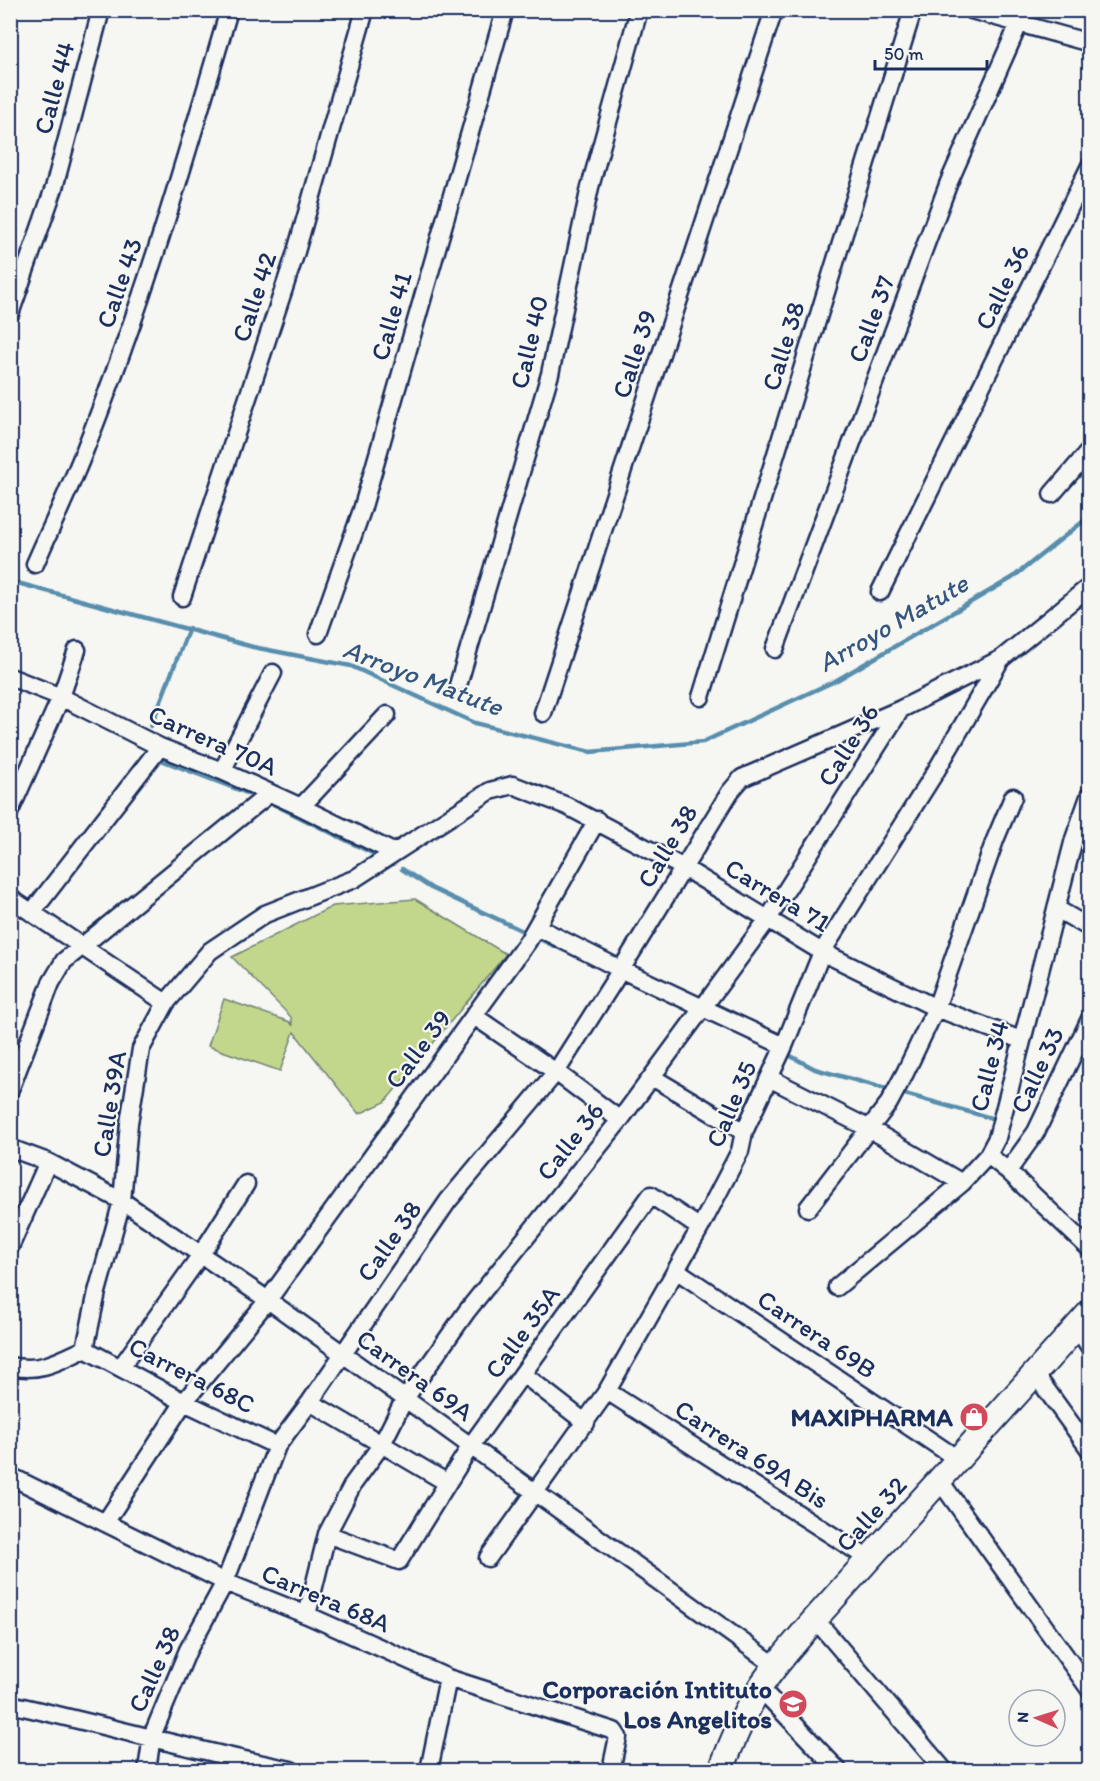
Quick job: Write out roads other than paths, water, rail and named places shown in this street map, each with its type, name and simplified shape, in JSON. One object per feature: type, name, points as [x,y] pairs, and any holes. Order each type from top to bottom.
[{"type":"street","name":"Calle 44","points":[[10,314],[54,188],[101,10]]},
{"type":"street","name":"Calle 43","points":[[35,564],[86,448],[135,317],[177,188],[229,10]]},
{"type":"street","name":"Calle 42","points":[[182,597],[295,255],[365,10]]},
{"type":"street","name":"Calle 41","points":[[318,634],[362,510],[505,10]]},
{"type":"street","name":"Calle 40","points":[[459,682],[550,374],[590,187],[639,10]]},
{"type":"street","name":"Calle 39","points":[[543,713],[774,10]]},
{"type":"street","name":"Calle 38","points":[[701,698],[913,10]]},
{"type":"street","points":[[971,10],[1022,17],[1089,43]]},
{"type":"street","name":"Calle 37","points":[[775,649],[949,182],[1022,17]]},
{"type":"street","name":"Calle 36","points":[[880,592],[1089,166]]},
{"type":"street","points":[[1052,494],[1089,450]]},
{"type":"street","points":[[901,709],[1001,659],[1089,586]]},
{"type":"street","points":[[10,811],[61,697],[77,650]]},
{"type":"street","name":"Calle 35","points":[[488,1558],[607,1391],[700,1228],[740,1151],[744,1132],[822,952],[936,771],[1001,659]]},
{"type":"street","points":[[222,771],[273,673]]},
{"type":"street","name":"Carrera 70A","points":[[10,677],[61,697],[160,747],[222,771],[302,807],[393,852]]},
{"type":"street","name":"Calle 38","points":[[147,1770],[152,1737],[188,1650],[225,1582],[277,1446],[310,1402],[342,1352],[448,1201],[556,1072],[730,792],[742,778],[901,709]]},
{"type":"street","name":"Calle 36","points":[[307,1615],[327,1534],[353,1484],[382,1444],[404,1400],[467,1311],[620,1120],[768,919],[901,709]]},
{"type":"street","points":[[302,807],[387,715]]},
{"type":"street","points":[[33,911],[160,747]]},
{"type":"street","name":"Carrera 71","points":[[513,785],[597,820],[684,868],[822,952],[936,1008],[1021,1040]]},
{"type":"street","name":"Calle 39A","points":[[85,1349],[97,1292],[122,1202],[129,1123],[141,1049],[166,1003],[210,951],[265,914],[354,879],[490,791],[513,785]]},
{"type":"street","points":[[10,1090],[51,983],[64,961],[270,793]]},
{"type":"street","name":"Calle 34","points":[[837,1287],[962,1183],[988,1155],[997,1138],[1074,839],[1089,794]]},
{"type":"street","points":[[807,1208],[870,1129],[893,1096],[936,1008],[994,840],[1013,797]]},
{"type":"street","name":"Calle 39","points":[[105,1523],[184,1402],[268,1300],[533,933],[597,820]]},
{"type":"street","points":[[10,898],[33,911],[166,1003]]},
{"type":"street","points":[[1057,909],[1089,928]]},
{"type":"street","points":[[533,933],[781,1051]]},
{"type":"street","points":[[474,1016],[556,1072],[620,1120]]},
{"type":"street","name":"Calle 33","points":[[1008,1171],[1036,1132],[1089,1019]]},
{"type":"street","points":[[652,1077],[744,1132]]},
{"type":"street","points":[[769,1078],[870,1129],[962,1183]]},
{"type":"street","name":"Carrera 69A","points":[[10,1148],[48,1162],[122,1202],[268,1300],[776,1666]]},
{"type":"street","points":[[988,1155],[1008,1171],[1089,1249]]},
{"type":"street","points":[[10,1246],[48,1162]]},
{"type":"street","points":[[121,1367],[200,1256],[246,1184]]},
{"type":"street","name":"Calle 35A","points":[[327,1534],[399,1561],[446,1482],[470,1447],[651,1195],[700,1228]]},
{"type":"street","name":"Carrera 69B","points":[[676,1270],[959,1460]]},
{"type":"street","name":"Calle 32","points":[[721,1770],[741,1722],[760,1688],[776,1666],[815,1619],[1084,1322]]},
{"type":"street","points":[[18,1368],[38,1368],[85,1349]]},
{"type":"street","name":"Carrera 68C","points":[[85,1349],[184,1402],[277,1446]]},
{"type":"street","points":[[524,1374],[586,1423]]},
{"type":"street","points":[[1035,1374],[1089,1450]]},
{"type":"street","name":"Carrera 69A Bis","points":[[607,1391],[869,1559]]},
{"type":"street","points":[[310,1402],[446,1482]]},
{"type":"street","name":"Carrera 68A","points":[[10,1476],[225,1582],[307,1615],[448,1678],[614,1731],[618,1737],[612,1770]]},
{"type":"street","points":[[939,1481],[1089,1690]]},
{"type":"street","points":[[815,1619],[944,1770]]},
{"type":"street","points":[[429,1770],[448,1678]]},
{"type":"street","points":[[760,1688],[838,1770]]},
{"type":"street","points":[[10,1704],[152,1737],[230,1764],[291,1770]]},
{"type":"lane","points":[[1084,1322],[1089,1355]]},
{"type":"waterway","name":"Arroyo Matute","points":[[10,581],[253,647],[351,666],[475,723],[590,752],[703,742],[837,680],[1012,578],[1090,516]]},
{"type":"waterway","points":[[151,726],[189,628]]},
{"type":"waterway","points":[[161,760],[252,795]]},
{"type":"waterway","points":[[271,803],[380,857]]},
{"type":"waterway","points":[[402,869],[431,888],[527,933]]},
{"type":"waterway","points":[[535,937],[576,956]]},
{"type":"waterway","points":[[785,1053],[815,1069],[991,1118]]},
{"type":"place","name":"MAXIPHARMA","points":[[974,1417]]},
{"type":"place","name":"Corporación Intituto Los Angelitos","points":[[793,1704]]}]
